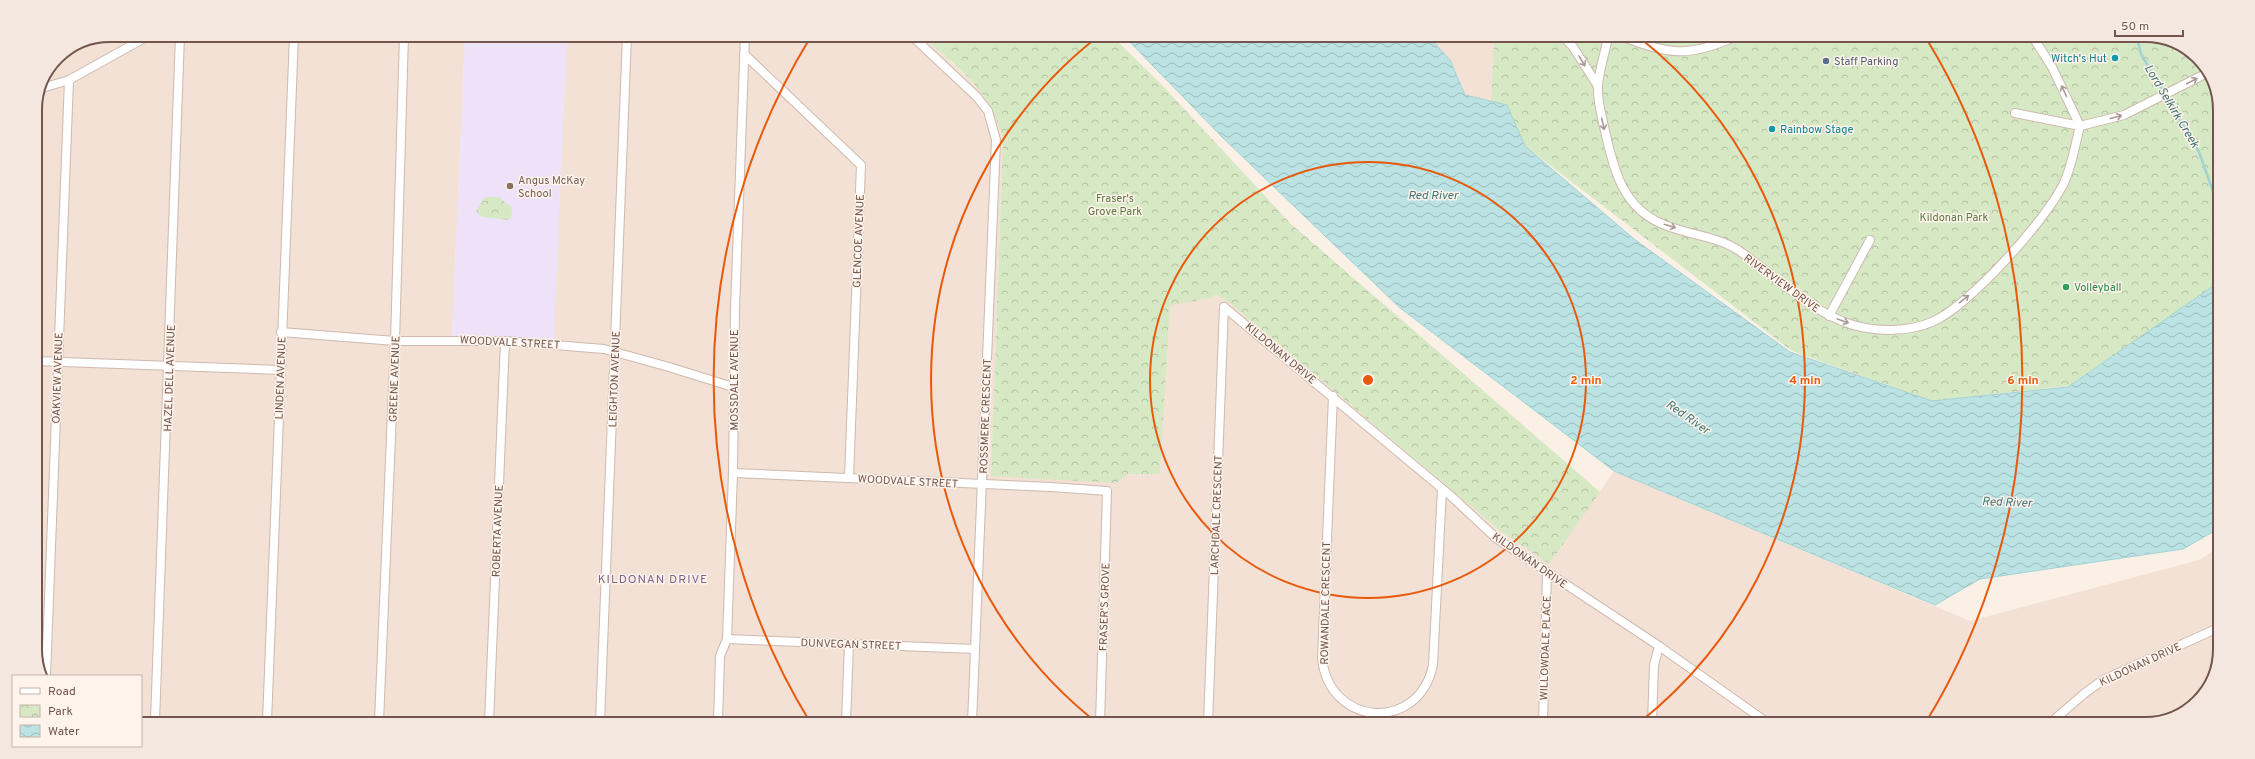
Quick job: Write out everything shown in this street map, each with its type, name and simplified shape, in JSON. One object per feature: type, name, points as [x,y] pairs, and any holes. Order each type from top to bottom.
[{"type":"street","points":[[46,87],[69,80],[137,42]]},
{"type":"street","name":"HAZEL DELL AVENUE","points":[[155,717],[180,42]]},
{"type":"street","name":"LINDEN AVENUE","points":[[267,717],[281,332],[294,42]]},
{"type":"street","name":"GREENE AVENUE","points":[[378,717],[396,341],[404,42]]},
{"type":"street","name":"LEIGHTON AVENUE","points":[[600,717],[627,42]]},
{"type":"street","name":"MOSSDALE AVENUE","points":[[718,717],[720,656],[728,639],[733,473],[733,387],[745,42]]},
{"type":"street","name":"ROSSMERE CRESCENT","points":[[918,42],[977,97],[988,110],[996,140],[972,717]]},
{"type":"street","points":[[1569,42],[1598,86]]},
{"type":"street","points":[[1598,86],[1607,42]]},
{"type":"street","points":[[1636,42],[1652,48],[1674,53],[1713,47],[1724,42]]},
{"type":"street","points":[[2036,42],[2052,67],[2080,126]]},
{"type":"street","name":"GLENCOE AVENUE","points":[[744,54],[861,165],[849,478]]},
{"type":"street","points":[[2015,113],[2080,126],[2124,115],[2203,75]]},
{"type":"street","name":"OAKVIEW AVENUE","points":[[46,673],[69,80]]},
{"type":"street","name":"RIVERVIEW DRIVE","points":[[1598,86],[1603,122],[1616,175],[1622,188],[1638,208],[1656,221],[1665,225],[1717,240],[1733,247],[1813,308],[1829,316],[1854,325],[1878,330],[1907,328],[1932,322],[1954,308],[1978,288],[2044,216],[2064,183],[2080,126]]},
{"type":"street","points":[[1829,316],[1870,240]]},
{"type":"street","name":"KILDONAN DRIVE","points":[[1224,306],[1333,396],[1442,489],[1496,538],[1658,646],[1758,717]]},
{"type":"street","name":"LARCHDALE CRESCENT","points":[[1208,717],[1224,306]]},
{"type":"street","name":"WOODVALE STREET","points":[[281,332],[396,341],[505,341],[559,344],[615,352],[733,387]]},
{"type":"street","name":"ROBERTA AVENUE","points":[[489,717],[505,341]]},
{"type":"street","points":[[42,361],[280,370]]},
{"type":"street","name":"ROWANDALE CRESCENT","points":[[1333,396],[1322,667],[1328,683],[1339,698],[1354,708],[1374,714],[1395,711],[1408,704],[1425,690],[1431,675],[1442,489]]},
{"type":"street","name":"WOODVALE STREET","points":[[733,473],[1107,491]]},
{"type":"street","name":"FRASER'S GROVE","points":[[1100,717],[1107,491]]},
{"type":"street","name":"WILLOWDALE PLACE","points":[[1543,717],[1547,573]]},
{"type":"street","name":"KILDONAN DRIVE","points":[[2058,717],[2103,680],[2213,630]]},
{"type":"street","name":"DUNVEGAN STREET","points":[[728,639],[975,649]]},
{"type":"street","points":[[846,717],[849,644]]},
{"type":"street","points":[[1652,717],[1654,665],[1658,646]]},
{"type":"shaded area","points":[[465,42],[452,336],[553,339],[567,42],[929,42],[982,91],[999,120],[1003,140],[991,476],[1160,474],[1170,304],[1212,298],[1216,294],[1230,303],[1498,529],[1549,564],[1614,471],[1970,621],[2199,560],[2213,551],[2213,650],[2211,667],[2202,687],[2187,703],[2167,713],[2146,717],[142,717],[142,675],[47,675],[44,667],[42,654],[43,96],[53,72],[62,62],[72,53],[96,43]]},
{"type":"shaded area","name":"Angus McKay School","points":[[465,42],[567,42],[554,339],[452,336]]},
{"type":"shaded area","points":[[1434,42],[1494,42],[1491,102],[1465,95],[1450,60]]},
{"type":"green space","name":"Fraser's Grove Park","points":[[930,42],[1118,42],[1161,84],[1290,223],[1600,492],[1549,564],[1498,529],[1230,303],[1216,294],[1212,298],[1170,305],[1160,474],[1128,474],[1116,483],[991,476],[1003,140],[991,107],[972,82]]},
{"type":"green space","name":"Kildonan Park","points":[[1494,42],[2146,42],[2163,44],[2187,56],[2196,65],[2202,72],[2212,96],[2213,286],[2069,386],[1932,401],[1792,351],[1525,146],[1507,105],[1491,102]]},
{"type":"green space","points":[[485,197],[499,197],[512,208],[511,218],[509,220],[482,217],[476,211]]},
{"type":"green space","name":"Volleyball","points":[[2068,274],[2078,281],[2064,300],[2055,293]]},
{"type":"water","name":"Red River","points":[[1130,42],[1434,42],[1450,60],[1465,95],[1507,105],[1525,146],[1634,239],[1790,352],[1932,401],[2068,387],[2213,286],[2213,532],[2183,549],[1980,579],[1935,605],[1614,471],[1399,307],[1223,138]]},
{"type":"waterway","name":"Lord Selkirk Creek","points":[[2138,42],[2141,54],[2199,152],[2213,191]]},
{"type":"place","name":"Witch's Hut","points":[[2115,58]]},
{"type":"place","name":"Staff Parking","points":[[1826,61]]},
{"type":"place","name":"Rainbow Stage","points":[[1772,129]]},
{"type":"place","name":"Angus McKay School","points":[[510,186]]},
{"type":"place","name":"Volleyball","points":[[2066,287]]},
{"type":"district","name":"KILDONAN DRIVE","points":[[653,579]]}]
